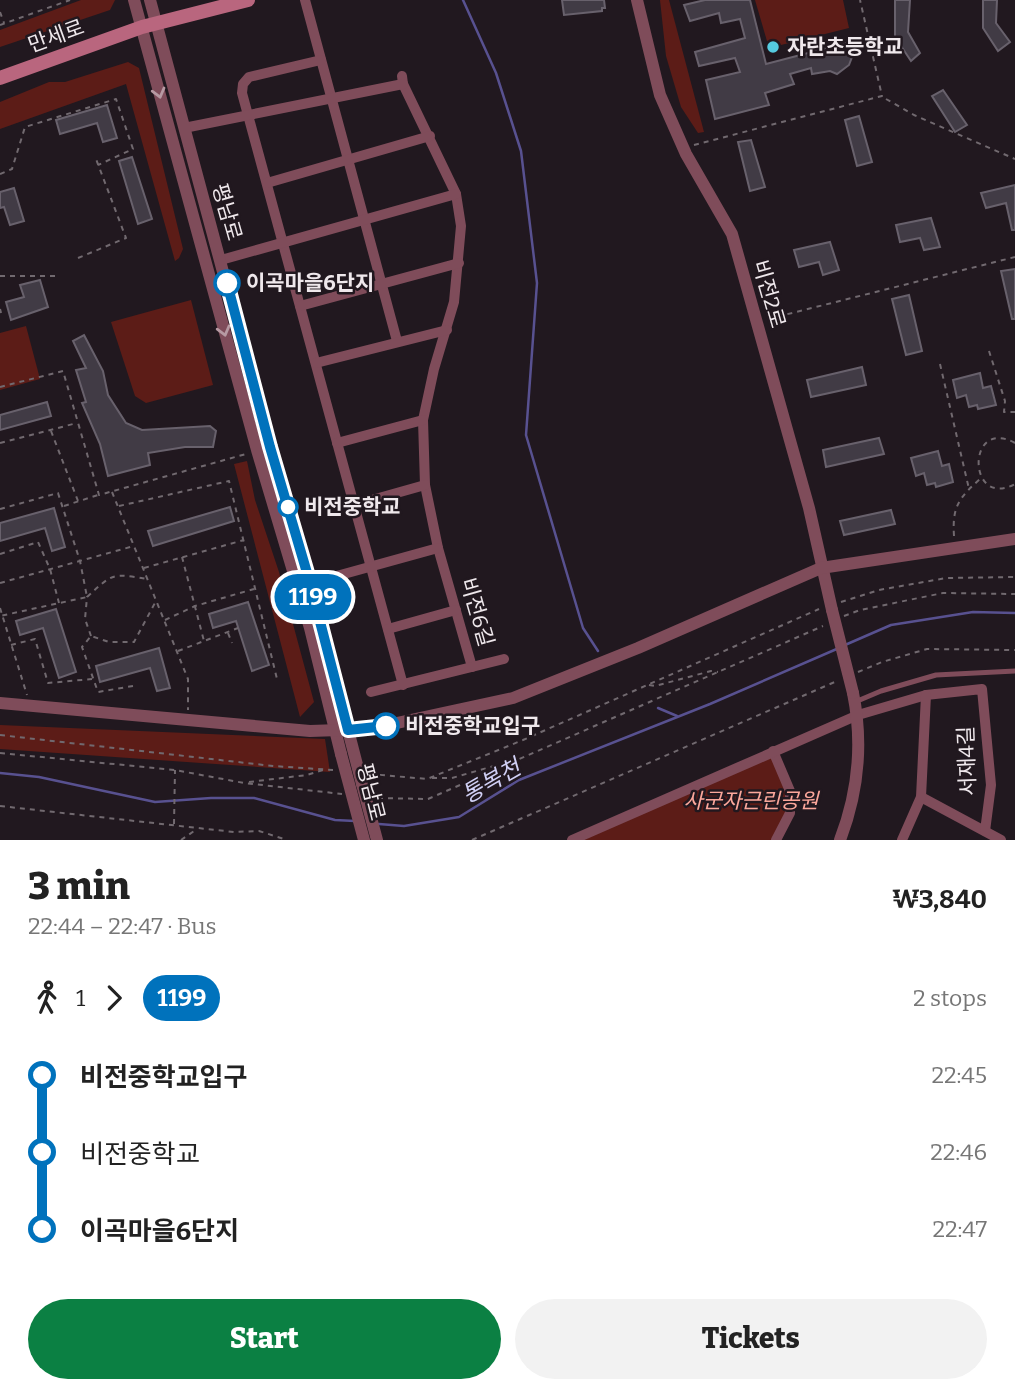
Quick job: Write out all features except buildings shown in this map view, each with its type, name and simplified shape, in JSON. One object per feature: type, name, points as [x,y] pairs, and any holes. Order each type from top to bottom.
[{"type":"main road","name":"만세로","points":[[0,78],[149,25],[248,0]]},
{"type":"street","points":[[134,0],[149,25],[257,450],[304,585],[438,548]]},
{"type":"street","name":"평남로","points":[[150,0],[149,25],[184,128],[221,260],[342,730],[364,790],[377,840]]},
{"type":"street","points":[[305,0],[397,341]]},
{"type":"street","name":"비전2로","points":[[637,0],[660,95],[683,148],[732,234],[809,508],[855,703]]},
{"type":"street","points":[[321,60],[249,77],[243,84],[242,93],[403,685]]},
{"type":"street","name":"비전6길","points":[[184,128],[331,99],[403,80],[456,194],[461,226],[454,302],[434,369],[423,420],[425,485],[438,548],[472,667],[371,692]]},
{"type":"street","points":[[267,183],[429,136]]},
{"type":"street","points":[[221,260],[456,194]]},
{"type":"street","points":[[300,306],[458,263]]},
{"type":"street","points":[[316,363],[447,330]]},
{"type":"street","points":[[337,443],[423,420]]},
{"type":"street","points":[[354,505],[425,485]]},
{"type":"street","points":[[0,703],[310,731],[369,729],[513,698],[638,648],[821,568],[1015,539]]},
{"type":"street","points":[[388,629],[456,610]]},
{"type":"street","points":[[472,667],[505,659]]},
{"type":"street","name":"서재4길","points":[[926,695],[982,689],[991,785],[985,831]]},
{"type":"street","points":[[572,840],[772,751],[855,703],[926,695],[922,797],[902,840]]},
{"type":"street","points":[[840,840],[847,822],[858,770],[855,703]]},
{"type":"street","name":"평남로","points":[[342,730],[341,754],[363,840]]},
{"type":"street","points":[[772,751],[790,791],[790,813],[776,840]]},
{"type":"street","name":"서재4길","points":[[922,797],[1001,840]]},
{"type":"lane","points":[[855,703],[881,691],[936,675],[1015,671]]},
{"type":"path","points":[[0,24],[70,0]]},
{"type":"path","points":[[683,148],[882,96],[860,0]]},
{"type":"path","points":[[0,12],[4,23]]},
{"type":"path","points":[[0,174],[12,169],[25,127],[116,99],[133,149],[98,165]]},
{"type":"path","points":[[886,99],[914,115],[1015,159]]},
{"type":"path","points":[[78,258],[127,238],[96,159]]},
{"type":"path","points":[[757,322],[1015,257]]},
{"type":"path","points":[[0,276],[55,276]]},
{"type":"path","points":[[989,351],[1005,401],[1004,412],[1015,412]]},
{"type":"path","points":[[940,365],[969,489]]},
{"type":"path","points":[[0,387],[63,371],[99,495]]},
{"type":"path","points":[[0,443],[78,422]]},
{"type":"path","points":[[51,430],[78,502]]},
{"type":"path","points":[[1015,443],[1003,438],[995,439],[982,448],[977,462],[981,477],[994,487],[1003,488],[1015,484]]},
{"type":"path","points":[[62,507],[257,450]]},
{"type":"path","points":[[955,547],[953,514],[969,489],[981,477]]},
{"type":"path","points":[[118,506],[229,481],[277,679]]},
{"type":"path","points":[[112,491],[188,679],[188,720]]},
{"type":"path","points":[[0,509],[58,493],[80,561],[87,597],[85,619],[91,636]]},
{"type":"path","points":[[144,568],[244,540]]},
{"type":"path","points":[[0,554],[38,542],[50,569],[59,603]]},
{"type":"path","points":[[0,583],[135,546]]},
{"type":"path","points":[[182,556],[204,640]]},
{"type":"path","points":[[1,616],[87,597],[105,580],[118,574],[148,580]]},
{"type":"path","points":[[164,620],[195,606],[255,589]]},
{"type":"path","points":[[833,616],[943,593],[1015,594]]},
{"type":"path","points":[[91,636],[109,642],[134,642],[156,600]]},
{"type":"path","points":[[0,608],[31,706]]},
{"type":"path","points":[[364,790],[428,799],[821,626]]},
{"type":"path","points":[[177,651],[238,628]]},
{"type":"path","points":[[228,632],[232,643]]},
{"type":"path","points":[[91,636],[82,647],[98,692],[133,686]]},
{"type":"path","points":[[11,645],[34,639],[48,683],[93,679]]},
{"type":"path","points":[[849,675],[927,649],[1015,650]]},
{"type":"path","points":[[648,685],[656,686],[711,671],[720,672]]},
{"type":"path","points":[[472,840],[838,680]]},
{"type":"path","points":[[0,754],[175,769],[244,783],[353,795]]},
{"type":"path","points":[[427,779],[452,778],[494,766],[504,767]]},
{"type":"path","points":[[174,825],[175,769]]},
{"type":"path","points":[[244,783],[307,775],[324,769]]},
{"type":"path","points":[[0,806],[233,832],[259,831],[287,840]]},
{"type":"path","points":[[181,840],[199,828]]},
{"type":"green space","points":[[81,0],[115,0],[110,10],[0,47],[0,30]]},
{"type":"green space","points":[[660,0],[669,0],[704,132],[698,133],[681,107],[666,56]]},
{"type":"green space","points":[[755,0],[843,0],[849,28],[769,48]]},
{"type":"green space","points":[[128,62],[139,68],[183,249],[175,261],[126,84],[0,129],[0,102],[49,82],[65,82]]},
{"type":"green space","points":[[191,300],[213,385],[146,403],[135,396],[111,322]]},
{"type":"green space","points":[[26,326],[40,379],[0,390],[0,333]]},
{"type":"green space","points":[[247,461],[255,500],[279,572],[314,702],[300,717],[234,464]]},
{"type":"green space","points":[[0,725],[325,739],[330,772],[0,749]]},
{"type":"green space","name":"사군자근린공원","points":[[773,751],[790,791],[790,813],[776,840],[572,840]]},
{"type":"waterway","points":[[463,0],[496,73],[521,151],[537,283],[526,435],[583,628],[598,651]]},
{"type":"waterway","name":"통복천","points":[[845,645],[891,625],[973,612],[1015,613]]},
{"type":"waterway","name":"통복천","points":[[379,824],[404,826],[459,817],[519,780],[710,704],[839,648]]},
{"type":"waterway","points":[[658,708],[677,716]]},
{"type":"waterway","name":"통복천","points":[[0,773],[39,777],[155,802],[254,798],[335,820],[355,821]]},
{"type":"bus line","name":"1199","points":[[227,283],[348,730],[386,726]]},
{"type":"place","name":"자란초등학교","points":[[773,47]]},
{"type":"place","name":"이곡마을6단지","points":[[227,283]]},
{"type":"place","name":"비전중학교","points":[[288,507]]},
{"type":"place","name":"비전중학교입구","points":[[386,726]]}]
